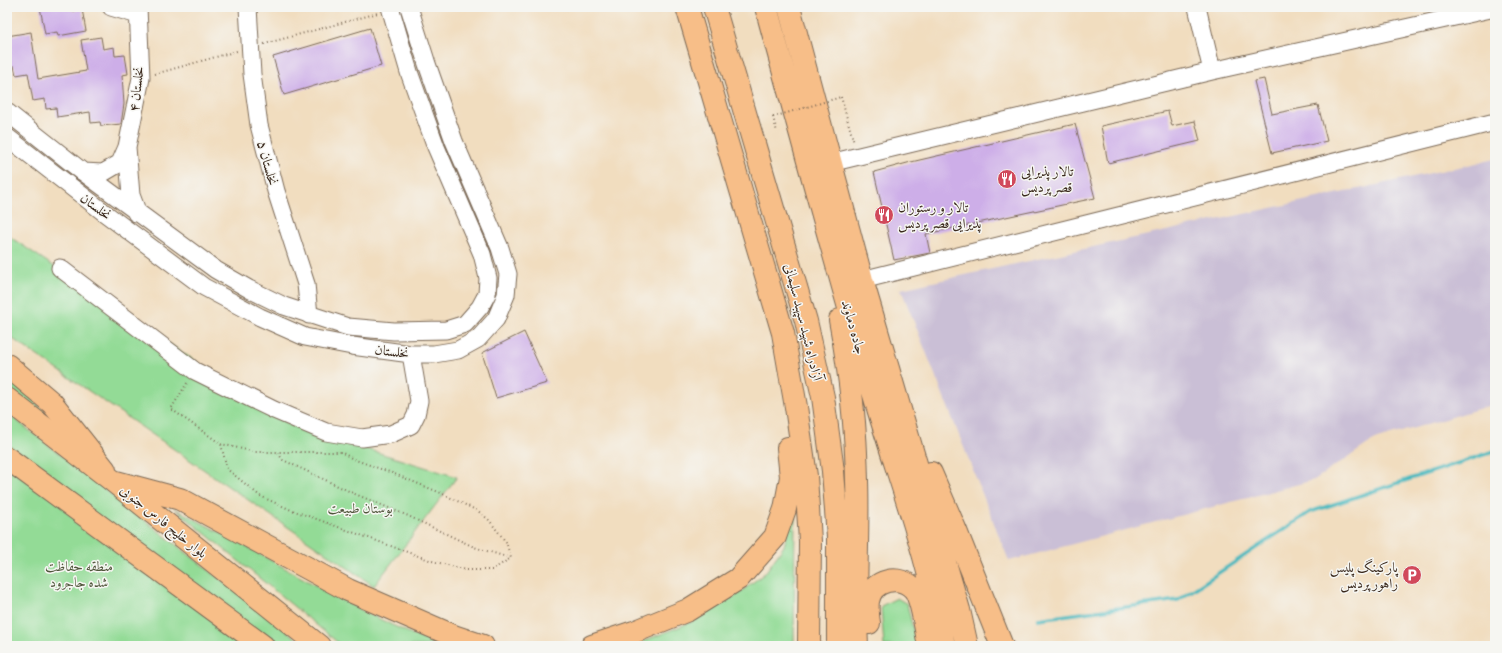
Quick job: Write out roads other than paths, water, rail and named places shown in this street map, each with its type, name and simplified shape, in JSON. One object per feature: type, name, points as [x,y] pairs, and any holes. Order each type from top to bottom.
[{"type":"main road","name":"آزادراه شهید سپهبد سلیمانی","points":[[687,7],[782,333],[796,407],[806,476],[810,541],[809,646]]},
{"type":"main road","name":"آزادراه شهید سپهبد سلیمانی","points":[[714,7],[806,321],[824,397],[833,470],[838,537],[838,646]]},
{"type":"main road","name":"جاده دماوند","points":[[766,7],[822,216],[877,407],[922,548],[944,646]]},
{"type":"main road","name":"جاده دماوند","points":[[789,7],[862,280],[960,610],[967,646]]},
{"type":"main road","points":[[822,216],[843,338],[853,412],[857,481],[855,614],[857,646]]},
{"type":"main road","points":[[592,646],[634,632],[688,610],[738,579],[775,537],[785,510],[790,477],[784,400],[782,333]]},
{"type":"main road","points":[[7,365],[52,403],[113,481],[180,499],[348,590],[456,637],[483,646]]},
{"type":"main road","points":[[895,392],[956,531],[1002,646]]},
{"type":"main road","name":"بلوار خلیج فارس جنوبی","points":[[7,399],[113,481],[319,646]]},
{"type":"main road","points":[[7,458],[248,638],[263,646]]},
{"type":"main road","points":[[870,646],[868,601],[872,592],[879,584],[888,580],[898,580],[915,590],[919,599],[929,646]]},
{"type":"street","points":[[110,7],[138,11]]},
{"type":"street","name":"نخلستان ۵","points":[[248,7],[252,74],[259,125],[276,191],[306,284],[309,314]]},
{"type":"street","name":"نخلستان","points":[[7,112],[83,172],[216,270],[270,300],[348,327],[394,331],[446,330],[465,324],[480,307],[487,294],[488,278],[482,254],[436,147],[409,72],[390,7]]},
{"type":"street","name":"نخلستان","points":[[7,137],[204,287],[260,317],[305,337],[352,346],[411,354],[434,354],[458,350],[478,338],[496,319],[506,296],[508,274],[500,248],[454,141],[409,7]]},
{"type":"street","points":[[1197,7],[1212,71]]},
{"type":"street","points":[[830,163],[1212,71],[1495,8]]},
{"type":"street","name":"نخلستان ۴","points":[[127,147],[141,78],[138,11]]},
{"type":"street","points":[[862,280],[1491,123]]},
{"type":"street","points":[[83,172],[103,173],[120,163],[127,147]]},
{"type":"street","points":[[125,228],[137,211],[131,195],[127,147]]},
{"type":"street","points":[[60,268],[195,371],[274,410],[326,432],[362,438],[391,434],[411,425],[416,415],[419,401],[411,354]]},
{"type":"waterway","points":[[1038,619],[1178,600],[1310,512],[1495,451]]},
{"type":"place","name":"تالار پذیرایی قصر پردیس","points":[[1007,179]]},
{"type":"place","name":"تالار و رستوران پذیرایی قصر پردیس","points":[[884,215]]},
{"type":"place","name":"پارکینگ پلیس راهور پردیس","points":[[1412,575]]},
{"type":"park label","name":"بوستان طبیعت","points":[[360,508]]},
{"type":"park label","name":"منطقه حفاظت شده جاجرود","points":[[79,574]]}]
